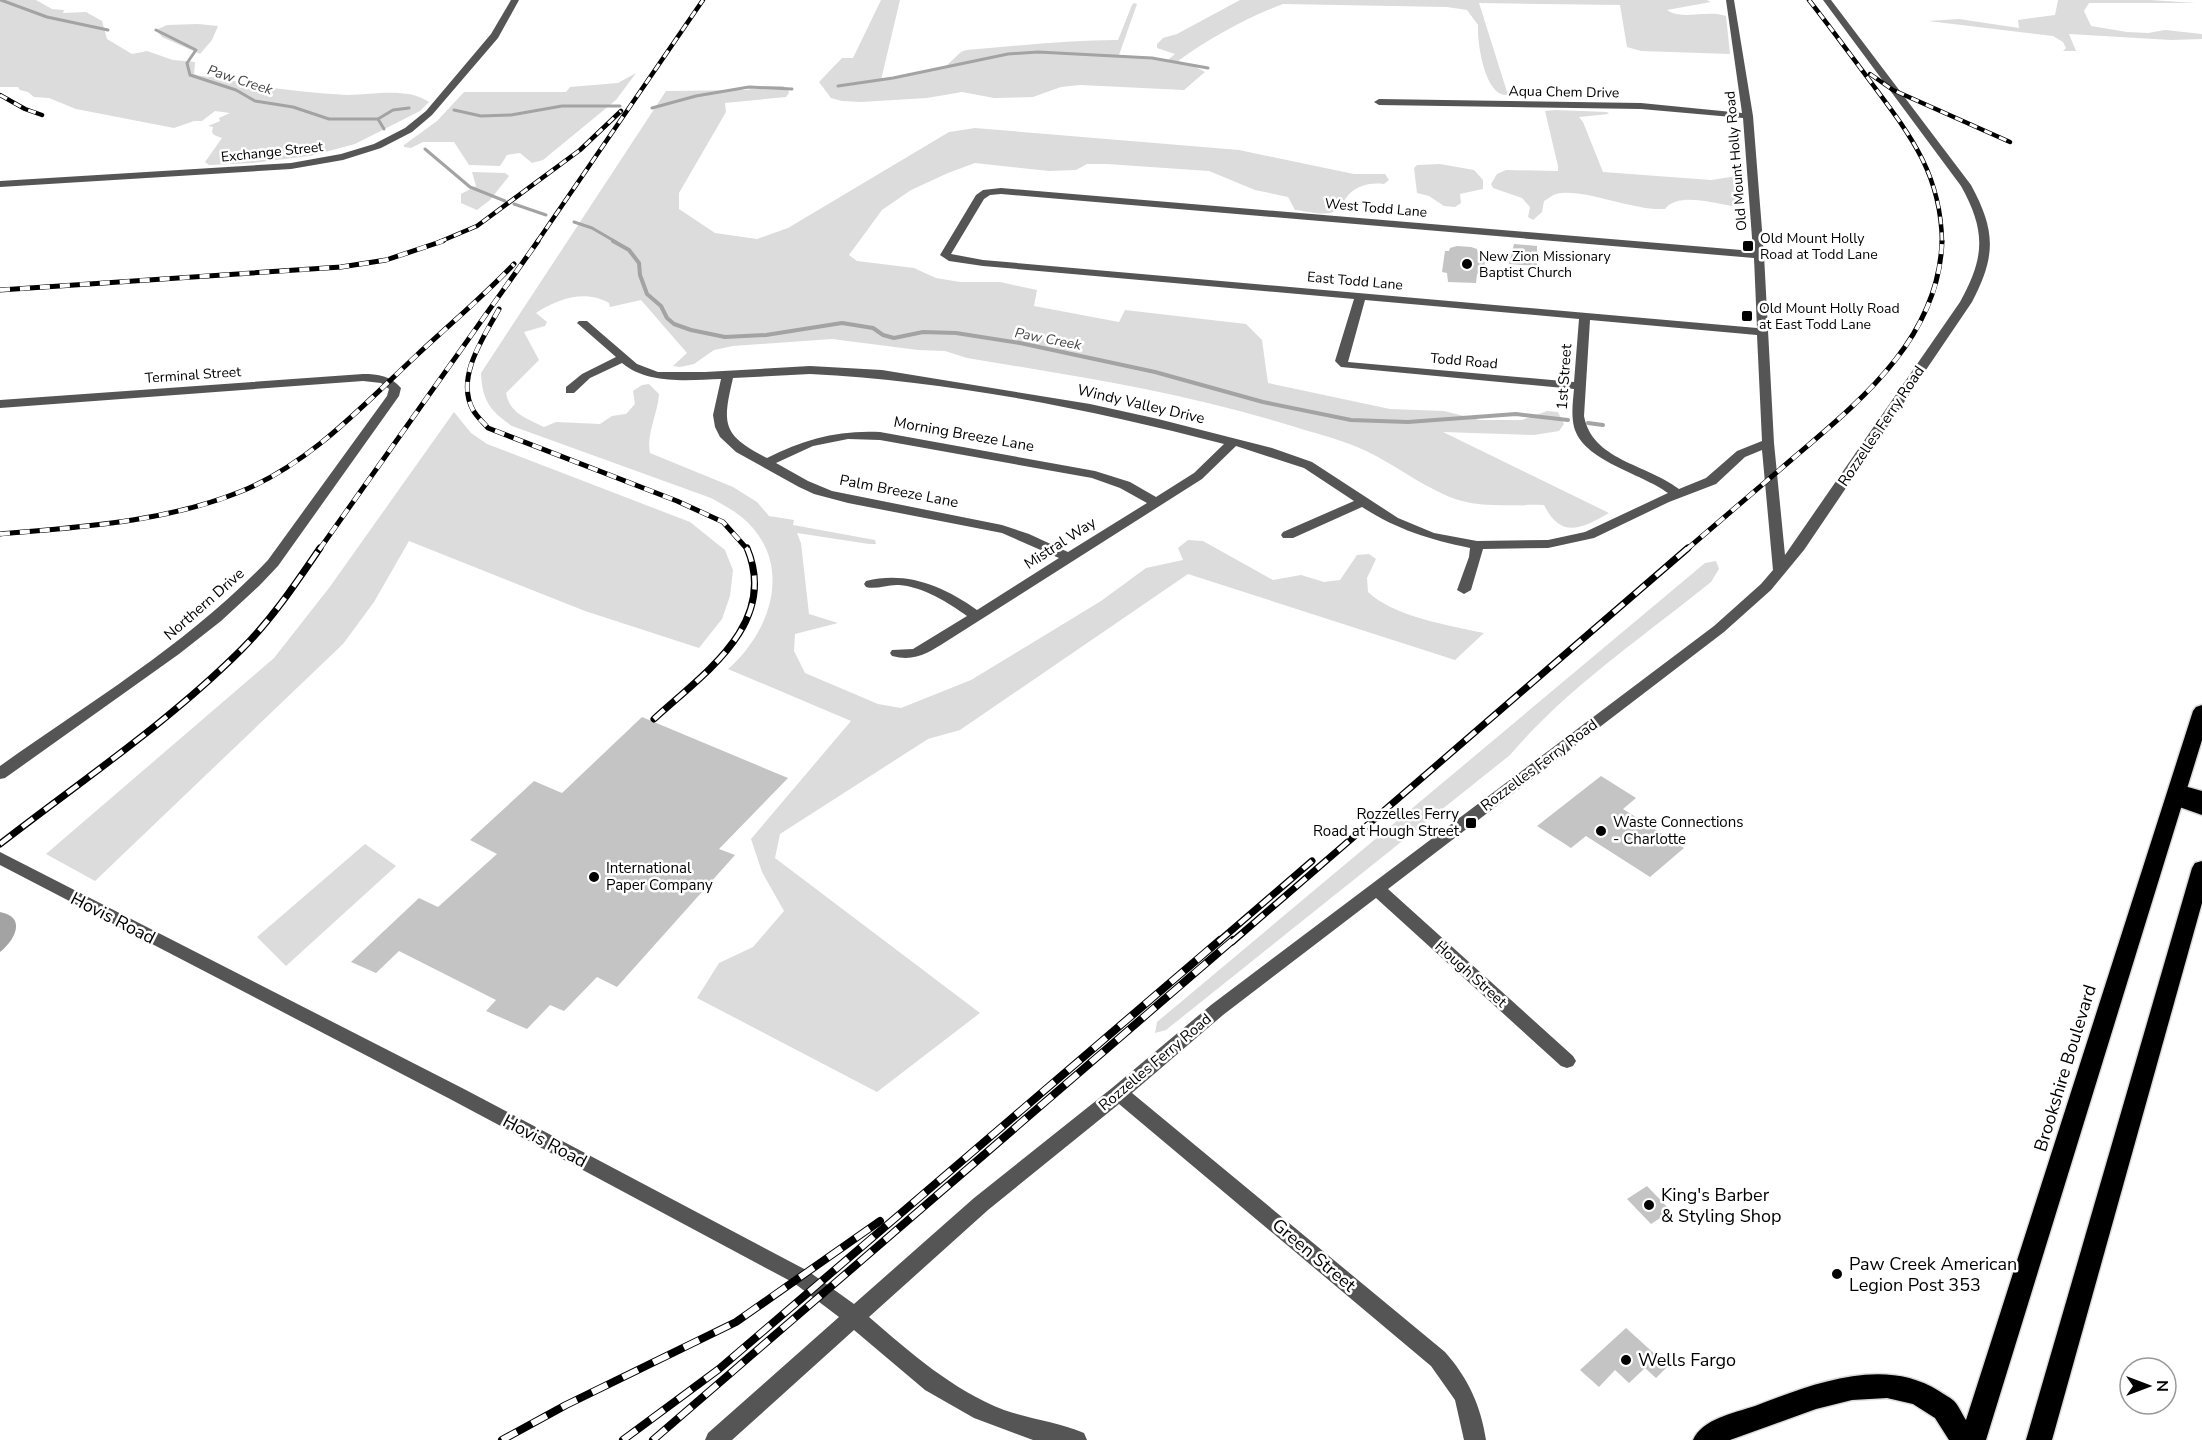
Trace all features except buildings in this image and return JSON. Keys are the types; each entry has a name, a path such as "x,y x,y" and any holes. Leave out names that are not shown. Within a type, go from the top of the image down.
{"highway":[{"name":"Brookshire Boulevard","path":"1973,1440 2202,711"},
{"path":"2039,1440 2201,873"},
{"path":"1706,1440 1718,1432 1816,1398 1866,1385 1879,1384 1907,1388 1929,1397 1951,1416 1964,1440"}],"main road":[{"path":"2176,794 2202,797"},
{"path":"2176,794 2202,809"}],"street":[{"name":"Exchange Street","path":"0,184 291,166 330,159 370,148 402,133 425,117 490,42 505,21 514,0"},
{"name":"Old Mount Holly Road","path":"1730,0 1748,116 1759,255 1768,443 1780,571"},
{"name":"Rozzelles Ferry Road","path":"716,1440 981,1204 1119,1093 1216,1010 1719,629 1745,607 1780,571 1799,547 1966,302 1984,266 1986,241 1980,210 1966,185 1827,0"},
{"name":"Aqua Chem Drive","path":"1379,102 1641,106 1748,116"},
{"name":"West Todd Lane","path":"946,257 945,253 980,197 991,192 1759,255"},
{"name":"East Todd Lane","path":"946,257 1761,332"},
{"name":"Todd Road","path":"1361,296 1341,361 1345,365 1581,386"},
{"name":"1st Street","path":"1585,316 1578,423 1585,440 1610,458 1648,475 1677,494"},
{"name":"Windy Valley Drive","path":"583,323 633,366 657,375 810,370 914,379 1090,408 1268,451 1308,465 1363,502 1413,530 1477,545 1526,546 1589,535 1677,494 1711,481 1741,454 1768,443"},
{"path":"570,390 586,376 623,357"},
{"name":"Palm Breeze Lane","path":"728,374 720,425 726,438 740,450 825,494 999,528 1068,557"},
{"name":"Terminal Street","path":"0,404 343,379 369,378 388,382"},
{"name":"Northern Drive","path":"0,774 180,648 226,611 252,586 273,563 393,396 395,388 388,382"},
{"name":"Morning Breeze Lane","path":"767,463 819,439 858,435 880,436 1095,475 1125,485 1155,502"},
{"name":"Mistral Way","path":"897,653 916,654 1198,476 1232,443"},
{"path":"1288,535 1363,502"},
{"path":"1464,590 1476,557 1477,545"},
{"path":"871,584 887,578 923,587 952,598 976,616"},
{"name":"Hovis Road","path":"0,858 729,1237 809,1281 932,1383 960,1401 1027,1426 1076,1440"},
{"name":"Hough Street","path":"1376,888 1567,1061"},
{"name":"Green Street","path":"1119,1093 1438,1359 1450,1372 1471,1411 1475,1440"}],"shaded area":[{"path":"0,0 36,0 52,9 64,10 63,13 86,12 102,21 107,39 132,54 147,51 173,60 195,62 194,74 198,75 317,93 348,95 400,93 420,97 429,102 420,111 355,144 310,156 252,163 209,165 205,162 222,138 214,135 213,127 208,126 220,121 219,118 230,113 215,111 202,121 194,121 174,128 76,109 49,98 34,97 18,87 0,87"},
{"path":"881,0 900,0 881,80 945,67 966,50 1118,40 1134,3 1137,4 1119,55 1168,60 1175,54 1157,48 1157,44 1163,38 1177,34 1240,0 1707,0 1711,2 1667,10 1680,15 1719,14 1726,16 1730,54 1641,51 1627,47 1620,5 1479,3 1508,95 1500,94 1488,79 1481,56 1478,25 1467,10 1447,7 1283,4 1229,29 1178,61 1205,72 1184,90 1080,85 1061,87 1033,97 994,98 962,92 927,98 861,102 831,98 819,82 842,58 853,58"},
{"path":"2058,0 2150,0 2196,3 2089,3 2084,11 2091,26 2127,32 2148,33 2165,30 2202,34 2202,39 2171,40 2069,34 2076,51 2063,51 2066,48 2063,42 2053,36 1928,21 1959,19 2019,28 2018,20 2055,15"},
{"path":"167,25 218,26 212,40 200,54 162,37 156,30"},
{"path":"636,73 616,100 543,160 532,163 520,153 507,155 500,166 469,165 454,142 423,142 411,148 404,147 437,121 464,92 566,92 570,87 618,83"},
{"path":"783,86 788,89 789,93 786,97 725,103 726,112 679,193 679,209 715,233 757,239 788,228 949,132 975,128 1239,150 1354,174 1385,174 1389,180 1384,184 1368,184 1358,188 1349,194 1335,211 1319,213 1295,210 1288,197 1255,190 1209,171 1087,164 1076,170 1049,171 975,163 911,190 882,210 849,255 857,261 914,268 936,278 960,282 1000,282 1037,290 1034,306 1119,322 1125,310 1246,324 1262,340 1268,383 1390,409 1444,411 1480,420 1522,420 1547,411 1558,412 1564,424 1559,431 1534,435 1443,432 1609,513 1581,526 1565,527 1557,523 1544,505 1493,505 1462,501 1435,490 1357,447 1252,414 1090,379 967,358 945,351 918,350 832,339 733,346 714,350 694,364 680,367 673,366 687,353 641,300 610,307 609,303 600,299 581,296 562,300 536,313 547,322 545,326 524,332 539,360 506,393 515,411 544,427 556,422 600,424 612,416 626,414 635,404 633,391 642,385 649,384 659,394 651,431 650,453 733,487 757,502 769,516 794,520 793,525 875,540 876,544 869,544 797,533 801,543 809,614 838,623 795,634 794,651 805,673 878,704 901,708 971,680 1101,601 1146,568 1183,560 1178,548 1188,540 1203,541 1273,580 1301,575 1324,582 1340,580 1357,555 1369,554 1376,559 1367,578 1368,592 1379,600 1407,614 1484,633 1455,660 1188,574 960,730 928,739 780,834 775,858 980,1013 877,1092 697,998 719,963 753,947 784,911 762,872 751,839 851,721 728,669 754,638 764,621 770,602 773,582 771,563 764,545 743,518 711,498 512,426 493,410 485,398 481,373 666,91 746,90"},
{"path":"1545,111 1607,112 1609,114 1579,117 1603,172 1711,180 1737,176 1740,177 1742,200 1740,204 1732,206 1687,200 1678,201 1665,209 1652,209 1593,196 1567,193 1554,195 1544,201 1542,212 1533,220 1528,217 1530,207 1522,198 1493,188 1491,184 1497,174 1506,170 1558,171"},
{"path":"1440,164 1474,170 1483,180 1483,189 1460,194 1461,203 1455,207 1444,206 1429,196 1417,193 1414,168 1417,165"},
{"path":"472,172 505,173 509,176 490,200 477,210 461,203 461,194 476,186"},
{"path":"454,412 471,433 487,444 690,522 725,550 733,570 730,596 722,619 699,648 585,611 409,541 374,602 343,644 95,881 46,854 274,658 329,588"},
{"path":"1716,561 1719,569 1711,582 1581,685 1510,755 1166,1030 1155,1033 1157,1022 1705,563"},
{"path":"365,844 396,866 286,966 257,937"},
{"path":"0,912 14,919 16,929 10,941 0,952"}],"waterway":[{"name":"Paw Creek","path":"1,0 47,17 108,30"},
{"name":"Paw Creek","path":"156,30 196,50 187,63 190,75 236,90 255,101 293,107 329,119 378,119"},
{"path":"838,86 893,78 1008,54 1038,52 1152,58 1208,68"},
{"path":"652,108 696,96 749,87 792,89"},
{"path":"454,110 481,116 511,115 562,106 620,106"},
{"path":"378,119 393,110 409,108"},
{"name":"Paw Creek","path":"378,119 384,129"},
{"name":"Paw Creek","path":"425,149 470,187 505,201"},
{"name":"Paw Creek","path":"514,204 546,215"},
{"name":"Paw Creek","path":"574,222 592,228 616,242"},
{"name":"Paw Creek","path":"613,241 629,250 639,263 640,275 647,294 661,306 667,318 674,324 691,330 725,337 766,335 842,323 873,328 883,335 894,338 923,332 956,333 1020,343 1155,372 1263,402 1351,420 1408,422 1516,414 1568,420"},
{"name":"Paw Creek","path":"1588,423 1603,425"}],"railway":[{"path":"537,242 703,0"},
{"path":"1809,0 1911,139 1930,176 1936,196 1942,241"},
{"path":"1870,74 1893,90 2010,142"},
{"path":"0,95 25,109 42,115"},
{"path":"439,242 477,226 580,150 621,111"},
{"path":"0,290 341,267 386,260 443,241"},
{"path":"319,550 538,241"},
{"path":"1686,550 1843,415 1891,366 1911,338 1927,308 1937,276 1942,241"},
{"path":"0,534 123,522 184,510 242,491 267,479 291,465 336,431 514,264"},
{"path":"499,309 479,345 469,371 467,384 468,397 473,410 488,428 677,501 723,522 747,549"},
{"path":"0,844 155,726 214,676 263,625 320,548"},
{"path":"1232,942 1688,548"},
{"path":"654,719 713,665 731,645 745,624 753,600 754,575 747,549"},
{"path":"1218,942 1312,861"},
{"path":"623,1440 719,1369 1220,940"},
{"path":"653,1440 1233,940"},
{"path":"502,1440 566,1405 736,1322 880,1221"}],"place":[{"name":"Old Mount Holly Road at Todd Lane","path":"1748,246"},
{"name":"New Zion Missionary Baptist Church","path":"1467,264"},
{"name":"Old Mount Holly Road at East Todd Lane","path":"1747,316"},
{"name":"Rozzelles Ferry Road at Hough Street","path":"1471,823"},
{"name":"Waste Connections - Charlotte","path":"1601,831"},
{"name":"International Paper Company","path":"594,877"},
{"name":"King's Barber & Styling Shop","path":"1649,1205"},
{"name":"Paw Creek American Legion Post 353","path":"1837,1274"},
{"name":"Wells Fargo","path":"1626,1360"}]}
